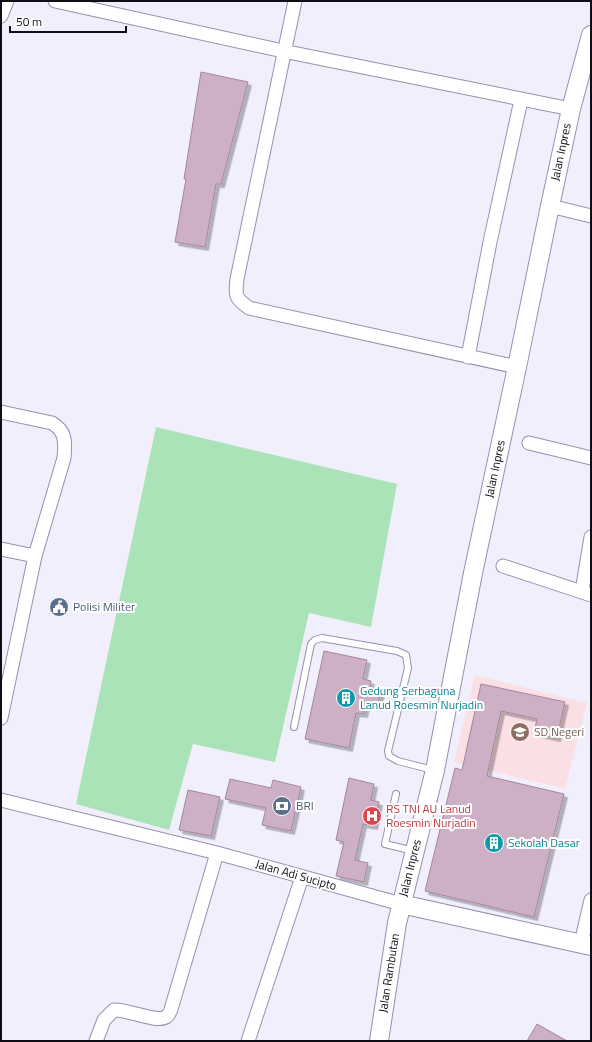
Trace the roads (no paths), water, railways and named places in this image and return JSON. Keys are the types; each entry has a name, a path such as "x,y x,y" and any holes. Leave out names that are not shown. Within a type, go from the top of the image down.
{"main road":[{"name":"Jalan Inpres","path":"401,904 435,770 473,573 550,206 571,109 591,35"},
{"name":"Jalan Adi Sucipto","path":"401,904 586,945"},
{"name":"Jalan Rambutan","path":"378,1041 401,904"}],"street":[{"path":"1,16 7,1"},
{"path":"55,1 283,51 571,109"},
{"path":"294,1 237,279 236,294 239,301 250,308 517,367"},
{"path":"468,357 490,242 521,100"},
{"path":"550,206 591,216"},
{"path":"1,412 52,423 59,427 65,443 64,458 35,556 4,692 1,718"},
{"path":"529,443 591,458"},
{"path":"503,566 586,593 591,537"},
{"path":"1,549 35,556"},
{"name":"Jalan Adi Sucipto","path":"1,800 217,853 401,904"},
{"path":"96,1041 104,1020 114,1010 121,1010 156,1019 167,1016 172,1006 217,853"},
{"path":"248,1041 302,877"},
{"path":"586,945 591,900"}],"lane":[{"path":"294,727 311,644 315,640 322,638 398,651 406,655 408,668 388,751 389,756 398,761 435,770"},
{"path":"396,794 386,844 414,851"}],"place":[{"name":"Polisi Militer","path":"59,607"},
{"name":"Gedung Serbaguna Lanud Roesmin Nurjadin","path":"346,698"},
{"name":"SD Negeri","path":"520,732"},
{"name":"BRI","path":"282,806"},
{"name":"RS TNI AU Lanud Roesmin Nurjadin","path":"372,816"},
{"name":"Sekolah Dasar","path":"494,843"}]}
